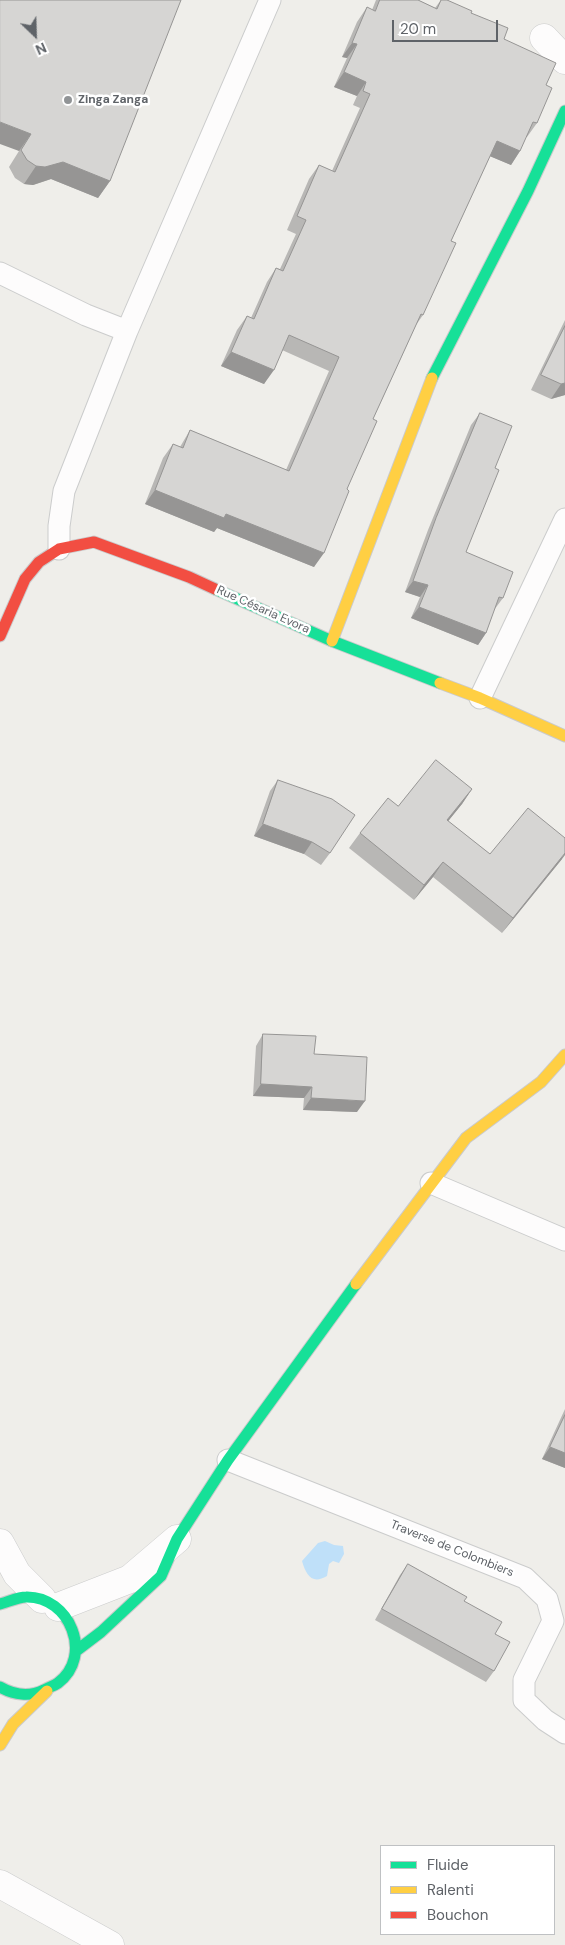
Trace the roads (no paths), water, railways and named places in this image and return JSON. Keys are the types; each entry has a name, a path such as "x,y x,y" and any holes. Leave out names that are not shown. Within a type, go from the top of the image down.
{"street":[{"path":"544,38 565,60"},
{"path":"332,641 429,385 528,191 565,111"},
{"name":"Rue Césaria Evora","path":"0,636 25,579 40,562 59,548 94,542 188,577 332,641 480,698 565,736"},
{"path":"76,1651 101,1632 161,1576 177,1539 228,1460 466,1138 541,1082 565,1055"},
{"path":"0,1604 27,1596 50,1603 130,1579 177,1539"},
{"path":"0,1543 17,1574 69,1620 75,1635 76,1651 71,1668 61,1681 47,1691 13,1724 0,1745"},
{"path":"0,1687 19,1694 47,1691"},
{"path":"0,1884 110,1945"}],"lane":[{"path":"59,548 59,526 64,491 127,331 270,0"},
{"path":"0,273 86,315 127,331"},
{"path":"480,698 565,519"},
{"path":"431,1183 565,1240"},
{"name":"Traverse de Colombiers","path":"228,1460 525,1578 547,1599 553,1621 524,1680 524,1700 545,1720 565,1733"}],"water":[{"path":"325,1541 343,1546 344,1554 339,1563 333,1561 329,1564 327,1576 322,1579 314,1579 305,1571 302,1561 318,1543"}],"place":[{"name":"Zinga Zanga","path":"68,100"}]}
